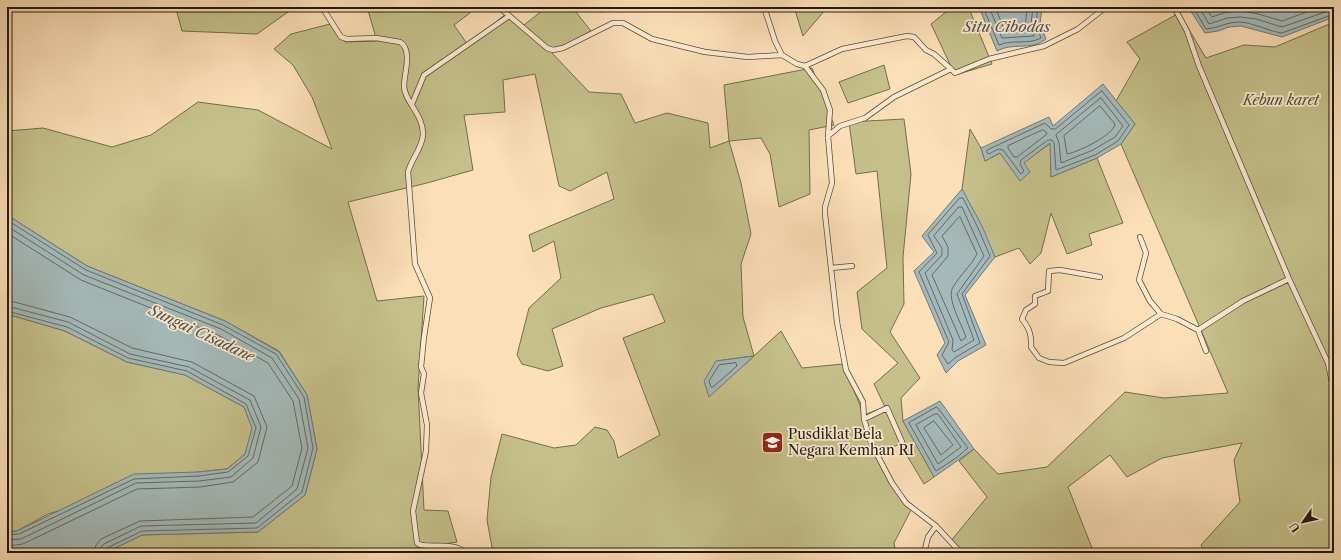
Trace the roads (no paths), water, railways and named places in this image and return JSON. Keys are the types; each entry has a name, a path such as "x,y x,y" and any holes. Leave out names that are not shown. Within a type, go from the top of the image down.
{"street":[{"path":"322,7 341,37 347,39 376,38 403,44 407,51 404,88 417,113 423,131 420,145 410,163 408,172 415,264 427,290 430,303 424,337 421,367 424,374 421,393 427,425 426,450 413,511 416,543 419,545 439,545 462,549 466,553"},
{"path":"499,7 547,48 553,50 563,48 613,23 623,23 652,39 705,52 748,57 782,55"},
{"path":"764,7 775,41 782,55 797,64 805,66 842,49 907,36 914,37 926,50 934,54 955,73 989,59 1044,46 1078,29 1106,7"},
{"path":"1174,7 1187,31 1199,66 1290,279 1328,363 1334,392"},
{"path":"412,104 424,75 509,16"},
{"path":"805,66 822,90 830,110 828,136 832,183 825,206 825,214 837,322 846,370 863,402 864,419 871,443 892,483 910,508 936,526 961,553"},
{"path":"828,136 840,126 865,118 894,97 951,69"},
{"path":"1140,237 1146,252 1139,280 1150,301 1161,314 1177,319 1198,330 1206,351"},
{"path":"831,268 852,266"},
{"path":"1100,277 1060,270 1049,271 1048,291 1035,296 1035,304 1026,310 1022,319 1028,326 1032,337 1031,347 1039,358 1049,362 1064,363 1124,338 1161,314"},
{"path":"1198,330 1243,300 1290,279"},
{"path":"864,419 887,408 902,442"},
{"path":"924,553 928,537 936,526"}],"water":[{"name":"Situ Cibodas","path":"979,7 1042,7 1040,24 1046,39 1034,45 1009,47 997,51"},
{"path":"1188,7 1334,7 1334,17 1282,37 1241,26 1229,27 1218,31 1205,33"},
{"path":"1103,84 1135,124 1121,144 1097,158 1051,177 1050,143 1024,163 1030,172 1020,181 1000,153 985,161 981,148 1049,117 1053,126"},
{"path":"962,189 982,226 995,257 965,295 986,345 958,361 946,373 937,355 945,343 914,271 934,252 922,236"},
{"name":"Sungai Cisadane","path":"7,215 87,266 225,321 279,352 307,395 317,449 305,495 258,532 142,535 105,553 7,553 7,532 17,531 134,474 198,472 227,469 245,454 252,428 244,407 185,375 127,362 65,331 7,314"},
{"path":"754,356 709,397 704,381 716,361"},
{"path":"940,401 974,449 934,477 903,421"}],"place":[{"name":"Pusdiklat Bela Negara Kemhan RI","path":"773,442"}],"park label":[{"name":"Kebun karet","path":"1281,100"}]}
